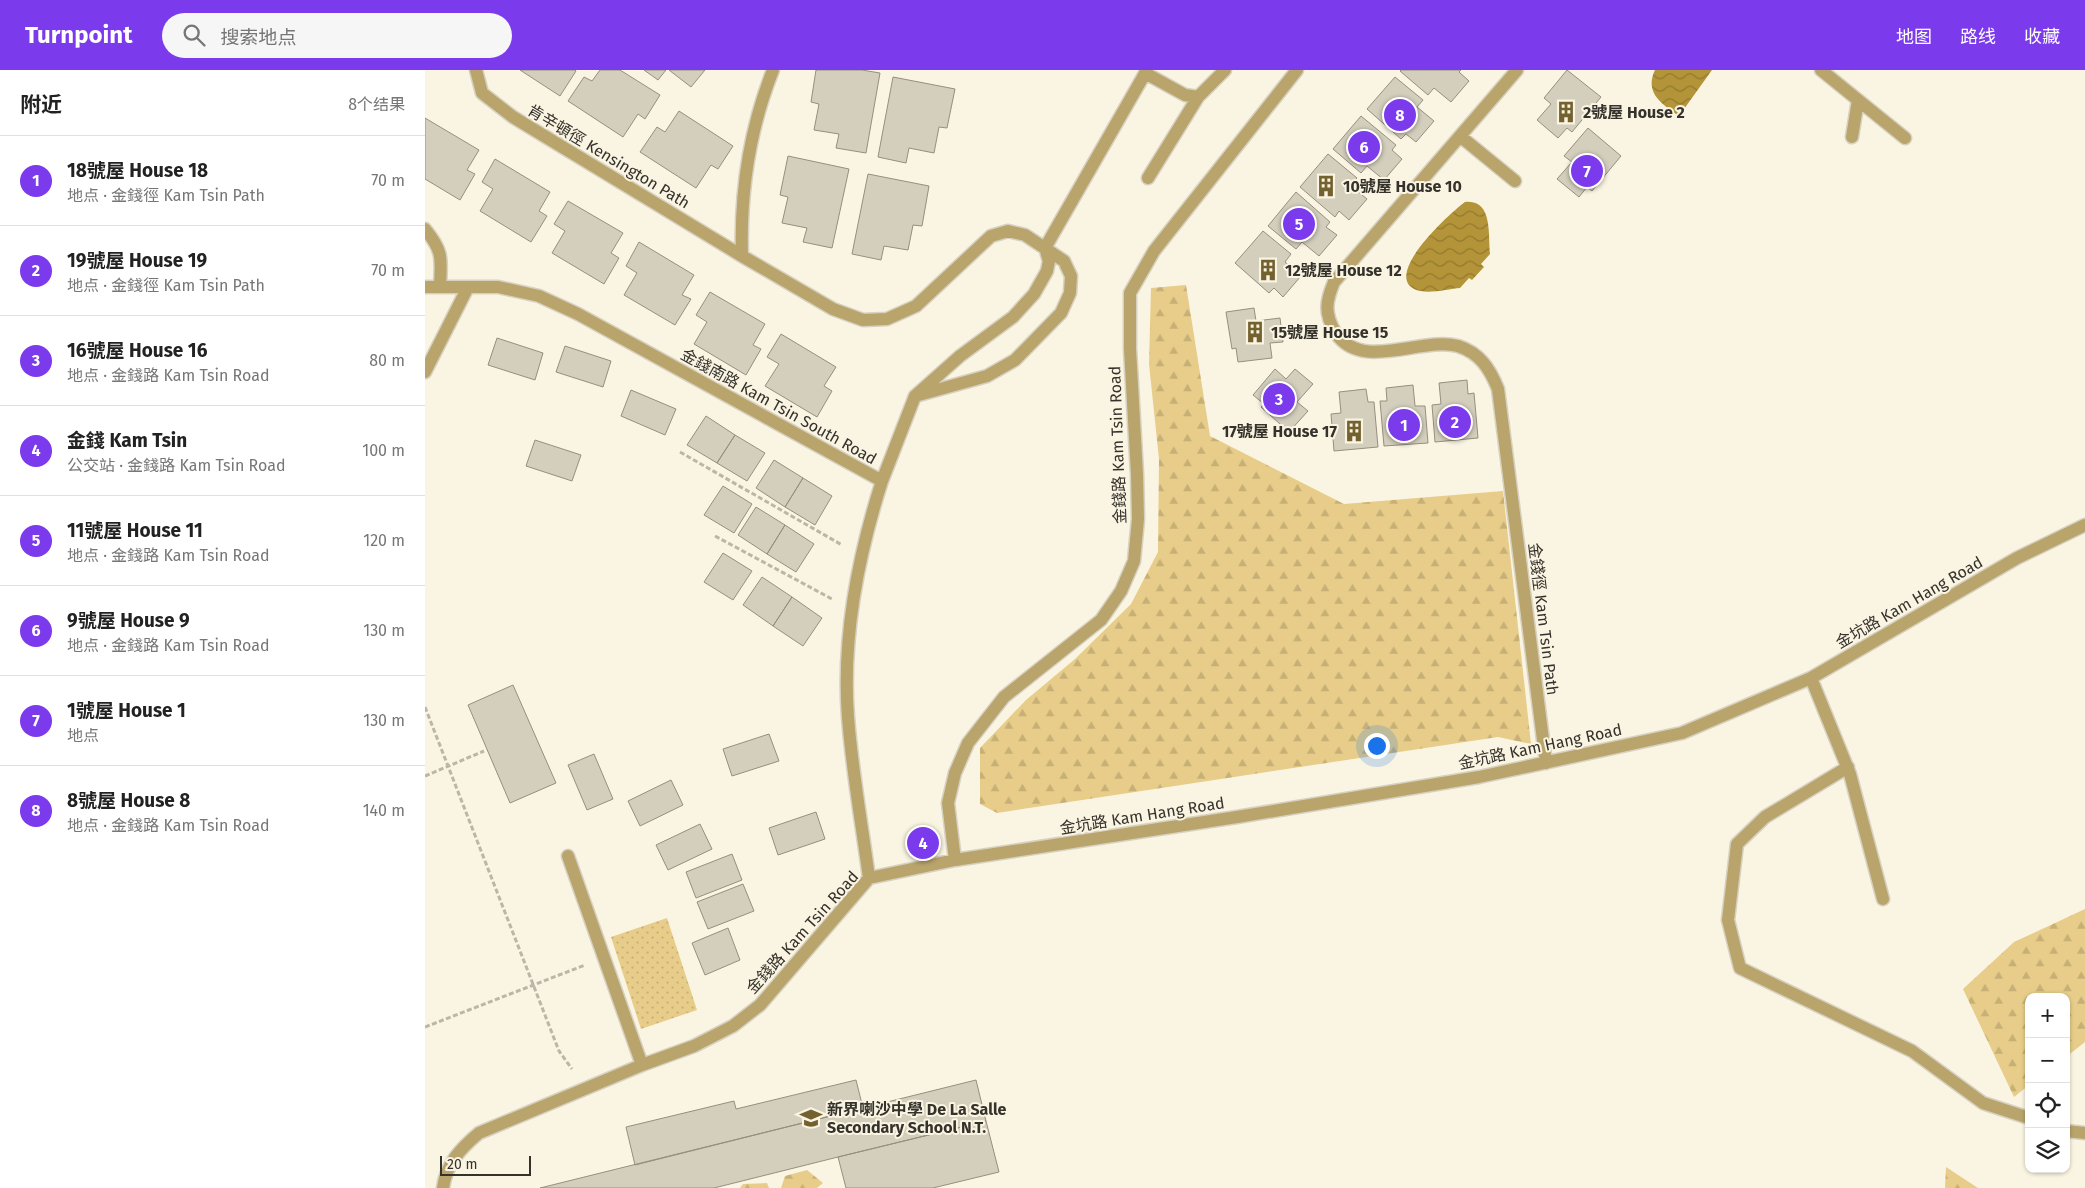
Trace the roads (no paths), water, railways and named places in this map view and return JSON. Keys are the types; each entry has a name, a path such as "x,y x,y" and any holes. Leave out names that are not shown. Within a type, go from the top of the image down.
{"street":[{"name":"肯辛頓徑 Kensington Path","path":"476,70 482,93 513,117 833,309 863,320 887,319 916,306 991,236 1008,231 1025,235 1064,261 1071,276 1070,293 1061,313 1015,360 987,376 915,396"},
{"path":"742,256 741,234 753,135 762,98 773,70"},
{"path":"1148,178 1198,97 1225,70"},
{"name":"金錢路 Kam Tsin Road","path":"443,1188 444,1178 459,1151 479,1133 642,1065 694,1046 733,1026 760,1005 869,878 955,860 948,803 955,773 968,743 1004,697 1101,620 1121,591 1133,561 1138,510 1129,349 1130,292 1154,251 1297,70"},
{"name":"金錢徑 Kam Tsin Path","path":"1517,70 1334,282 1327,301 1329,321 1340,339 1357,350 1378,352 1437,345 1458,346 1477,355 1491,370 1497,389 1546,763"},
{"path":"1821,70 1905,138"},
{"path":"882,481 915,396 960,356 1013,317 1034,294 1047,271 1049,261 1045,248 1146,72 1185,96 1198,97"},
{"path":"1852,137 1858,100"},
{"path":"1460,136 1515,181"},
{"path":"425,229 436,242 441,255 440,287"},
{"name":"金錢南路 Kam Tsin South Road","path":"425,287 498,287 531,294 578,314 882,481 851,611 848,666 847,715 869,878"},
{"path":"425,372 468,287"},
{"name":"金坑路 Kam Hang Road","path":"955,860 1237,818 1479,777 1682,733 1811,678 2017,558 2085,524"},
{"path":"1811,678 1848,767 1883,898"},
{"path":"1848,767 1765,817 1737,844 1728,920 1740,968 1912,1051 1983,1103 2025,1117"},
{"path":"568,856 642,1065"},
{"path":"2070,1131 2085,1133"}],"water":[{"path":"1655,70 1712,70 1679,116 1661,102 1653,91 1652,78"},
{"path":"1465,202 1480,206 1485,212 1489,228 1490,254 1481,264 1484,267 1472,280 1469,278 1460,288 1431,292 1414,289 1407,281 1407,270 1413,257 1434,230"}],"place":[{"name":"2號屋 House 2","path":"1566,112"},
{"name":"8號屋 House 8","path":"1400,115"},
{"name":"9號屋 House 9","path":"1364,147"},
{"name":"1號屋 House 1","path":"1587,171"},
{"name":"10號屋 House 10","path":"1326,186"},
{"name":"11號屋 House 11","path":"1299,224"},
{"name":"12號屋 House 12","path":"1268,270"},
{"name":"15號屋 House 15","path":"1255,332"},
{"name":"16號屋 House 16","path":"1279,399"},
{"name":"19號屋 House 19","path":"1455,422"},
{"name":"18號屋 House 18","path":"1404,425"},
{"name":"17號屋 House 17","path":"1354,431"},
{"name":"金錢 Kam Tsin","path":"923,843"},
{"name":"新界喇沙中學 De La Salle Secondary School N.T.","path":"811,1118"}]}
